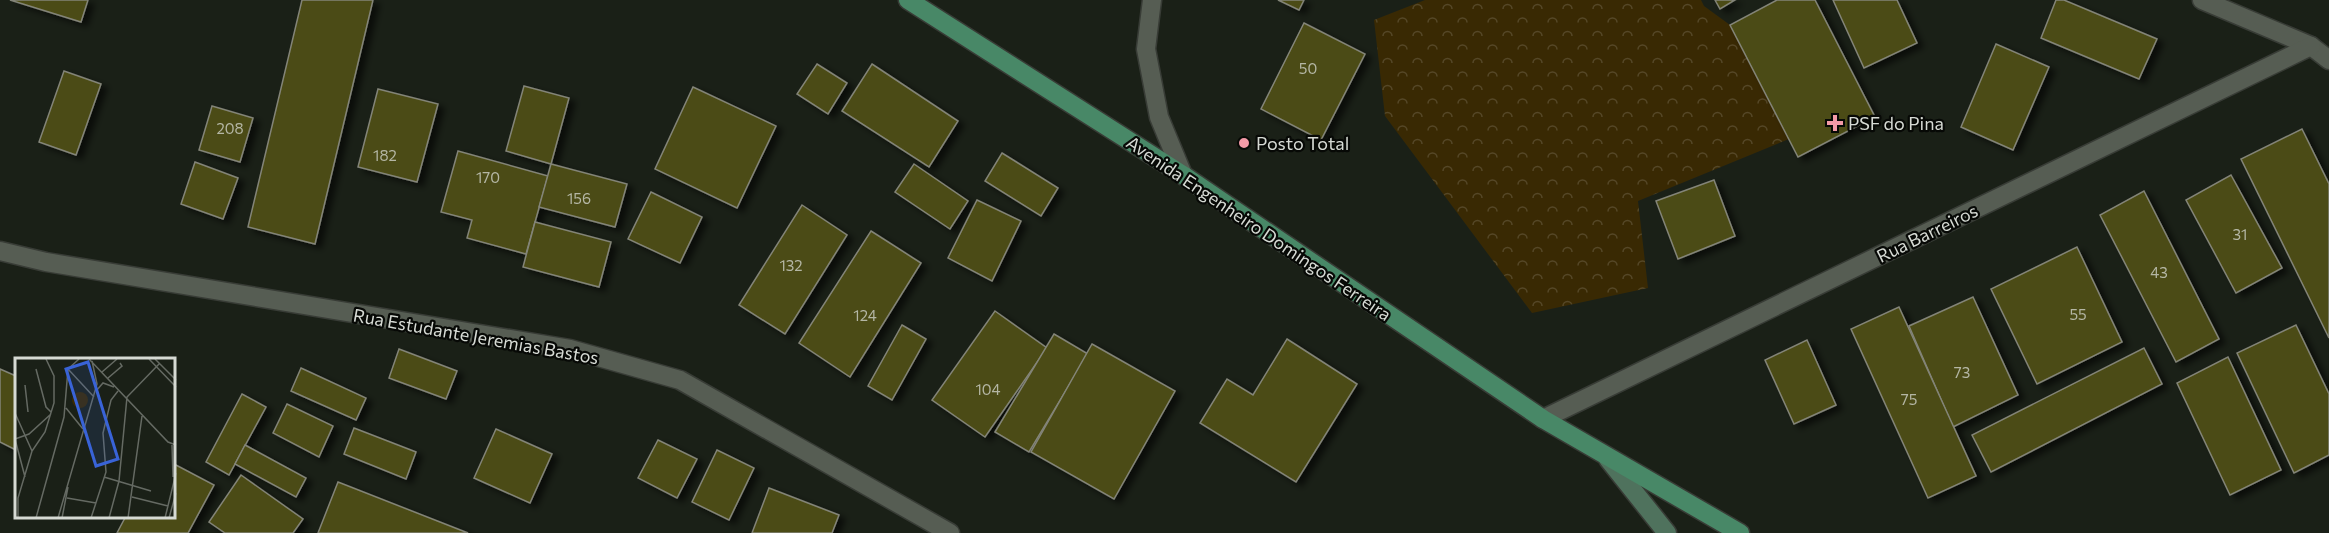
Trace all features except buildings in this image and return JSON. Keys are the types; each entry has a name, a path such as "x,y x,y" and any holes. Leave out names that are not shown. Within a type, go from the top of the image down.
{"main road":[{"name":"Avenida Engenheiro Domingos Ferreira","path":"908,0 1183,175 1543,419 1608,459 1740,533"},
{"name":"Avenida Engenheiro Domingos Ferreira","path":"1608,459 1667,533"}],"street":[{"path":"1152,0 1146,49 1159,117 1183,175"},
{"path":"2202,0 2311,46 2329,60"},
{"name":"Rua Barreiros","path":"1543,419 2311,46"},
{"name":"Rua Estudante Jeremias Bastos","path":"0,251 46,262 570,349 680,380 950,533"}],"green space":[{"path":"1425,0 1701,0 1704,6 1730,25 1789,139 1638,201 1648,288 1532,313 1385,116 1374,20"}],"place":[{"name":"PSF do Pina","path":"1835,123"},
{"name":"Posto Total","path":"1244,143"}]}
